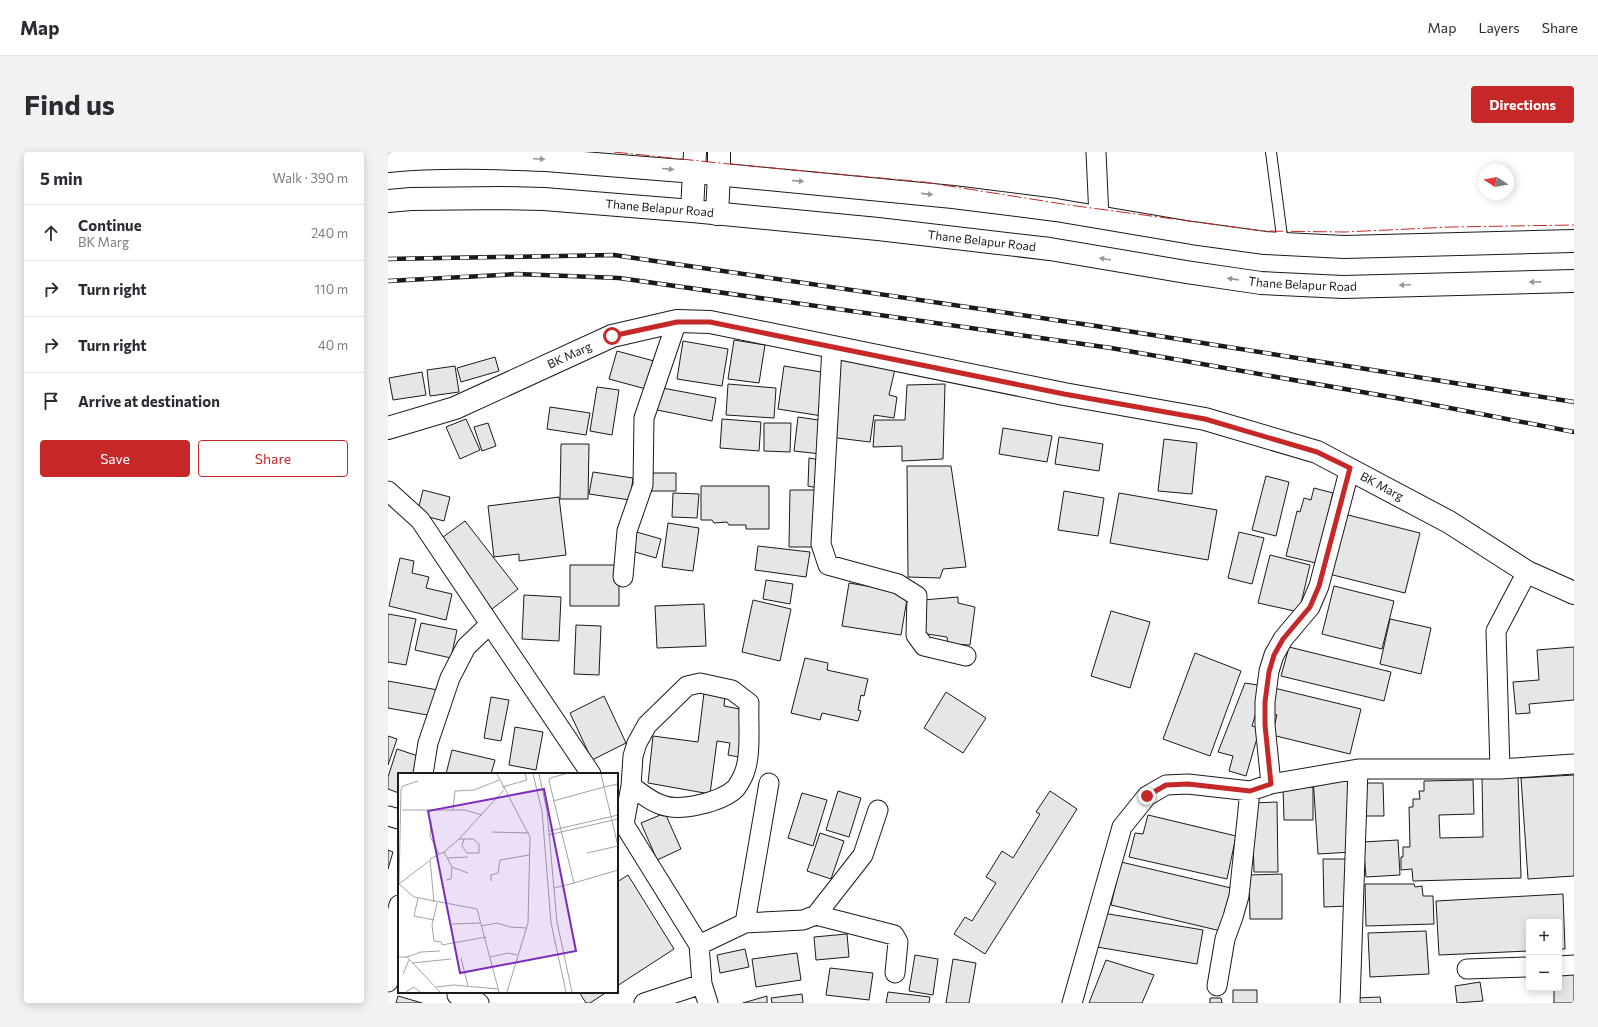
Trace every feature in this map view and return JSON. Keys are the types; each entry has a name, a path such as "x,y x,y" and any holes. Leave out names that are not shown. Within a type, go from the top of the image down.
{"main road":[{"path":"717,214 719,174 718,152"},
{"path":"388,161 409,159 510,158 546,160 695,162 719,174 953,197 1056,210 1192,233 1265,243 1344,247 1574,241"},
{"path":"692,211 695,162"},
{"name":"Thane Belapur Road","path":"388,201 411,199 544,199 692,211 956,237 1050,249 1261,283 1343,287 1574,281"},
{"name":"BK Marg","path":"388,428 455,408 612,336 677,322 710,322 1064,394 1205,419 1317,452 1350,468 1449,522 1527,572 1574,592"}],"street":[{"path":"1096,152 1099,218"},
{"path":"623,577 627,531 643,485 644,418 677,322"},
{"path":"832,347 821,544 828,565 898,584 917,596 916,635 924,646 966,656"},
{"path":"1271,784 1265,725 1265,702 1269,672 1274,655 1283,639 1310,607 1319,586 1350,468"},
{"path":"388,491 420,520 589,773"},
{"path":"1500,769 1496,631 1527,572"},
{"path":"423,773 428,743 450,678 466,647 489,625"},
{"path":"631,786 644,796 662,806 677,808 719,799 735,789 743,776 748,761 748,703 732,690 700,683 687,686 657,714 637,743 633,756 631,786 621,818 699,945 702,984 708,1003"},
{"path":"1072,1003 1122,827 1147,796 1166,785 1188,784 1250,791 1271,784 1358,769 1500,769 1574,764"},
{"path":"1350,1003 1358,769"},
{"path":"745,924 769,783"},
{"path":"1217,986 1225,939 1234,917 1239,896 1250,791"},
{"path":"699,945 745,924 803,920 816,915 863,855 878,810"},
{"path":"388,816 398,819"},
{"path":"388,982 394,953 391,938 398,909"},
{"path":"816,915 894,935 898,942 895,973"},
{"path":"1562,966 1574,965"},
{"path":"1467,969 1526,967"},
{"path":"644,1003 702,984"},
{"path":"458,995 479,1003"}],"lane":[{"path":"1271,152 1283,244"}],"building":[{"path":"734,340 765,345 759,383 728,379"},
{"path":"683,341 728,349 722,386 677,379"},
{"path":"617,351 654,361 646,389 609,379"},
{"path":"495,357 499,371 461,382 457,368"},
{"path":"834,359 895,369 889,395 897,397 894,418 874,415 870,442 829,437"},
{"path":"455,366 459,392 430,396 427,370"},
{"path":"784,366 828,373 822,416 778,409"},
{"path":"422,372 426,395 393,400 389,378"},
{"path":"728,384 776,388 774,418 726,415"},
{"path":"945,384 943,459 902,461 902,446 873,447 875,420 905,420 907,385"},
{"path":"597,387 619,390 612,435 590,431"},
{"path":"657,387 716,398 712,421 652,409"},
{"path":"550,407 590,413 586,435 547,429"},
{"path":"798,417 825,421 821,454 794,451"},
{"path":"466,419 480,450 460,459 446,427"},
{"path":"722,419 761,422 759,451 720,448"},
{"path":"488,423 496,446 482,451 474,427"},
{"path":"764,423 791,423 790,452 764,451"},
{"path":"1003,428 1052,436 1047,462 999,454"},
{"path":"1059,437 1103,444 1099,471 1055,464"},
{"path":"1164,439 1197,443 1192,494 1158,491"},
{"path":"561,444 589,444 588,499 560,499"},
{"path":"809,458 820,460 818,488 808,486"},
{"path":"907,466 951,466 966,567 943,569 940,578 908,577"},
{"path":"593,472 633,478 630,500 589,494"},
{"path":"646,473 676,473 676,491 646,491"},
{"path":"1266,476 1289,482 1276,536 1252,530"},
{"path":"701,486 769,486 769,529 746,529 746,525 729,525 727,522 714,523 712,520 701,520"},
{"path":"1314,488 1333,493 1316,563 1286,556 1297,511 1300,512 1304,498 1311,500"},
{"path":"423,490 450,497 444,521 417,514"},
{"path":"790,490 817,490 816,547 789,547"},
{"path":"1064,491 1104,498 1098,536 1058,530"},
{"path":"673,493 699,494 697,518 672,517"},
{"path":"1119,493 1217,510 1208,560 1110,543"},
{"path":"559,497 566,555 519,561 519,554 494,557 488,506"},
{"path":"1344,514 1420,533 1405,593 1329,574"},
{"path":"465,521 518,589 492,609 439,540"},
{"path":"668,523 699,528 693,571 662,567"},
{"path":"633,531 661,539 656,558 628,550"},
{"path":"1239,532 1264,538 1252,584 1228,578"},
{"path":"758,546 810,552 806,577 755,570"},
{"path":"1270,555 1310,565 1299,612 1258,603"},
{"path":"400,558 414,561 412,573 429,577 426,588 452,594 446,620 389,606"},
{"path":"570,565 619,565 619,606 570,606"},
{"path":"766,580 793,584 790,604 763,599"},
{"path":"849,583 908,593 901,635 842,626"},
{"path":"1334,586 1394,601 1382,649 1322,634"},
{"path":"524,595 561,597 559,641 522,639"},
{"path":"958,597 958,603 975,607 970,645 948,644 947,637 927,634 920,625 923,600"},
{"path":"753,600 791,609 780,661 742,652"},
{"path":"704,604 706,646 657,648 655,606"},
{"path":"1111,611 1150,622 1130,688 1091,676"},
{"path":"388,614 416,619 406,665 388,662"},
{"path":"1390,619 1431,628 1421,674 1380,664"},
{"path":"421,623 457,630 451,658 415,650"},
{"path":"576,625 601,626 599,675 574,674"},
{"path":"1289,647 1391,672 1384,701 1281,676"},
{"path":"1574,647 1574,700 1529,704 1530,713 1516,714 1513,682 1539,680 1537,650"},
{"path":"1195,653 1241,671 1210,756 1163,739"},
{"path":"805,658 828,663 827,670 868,679 864,696 861,695 858,710 861,711 858,721 822,713 820,720 791,713"},
{"path":"388,681 438,690 433,716 388,708"},
{"path":"1245,683 1264,686 1252,726 1260,728 1246,776 1229,771 1233,756 1218,752"},
{"path":"1274,688 1361,709 1350,754 1272,735 1277,715 1268,713"},
{"path":"946,692 986,718 963,753 924,728"},
{"path":"704,693 725,696 724,706 745,710 744,758 728,755 730,743 717,741 710,794 648,783 653,736 698,742"},
{"path":"604,696 626,743 592,760 570,713"},
{"path":"491,697 509,700 501,741 484,738"},
{"path":"515,727 543,732 536,770 509,765"},
{"path":"388,736 397,739 388,765"},
{"path":"397,749 421,757 416,773 398,773 398,793 388,789 388,777"},
{"path":"452,750 495,760 491,773 446,773"},
{"path":"1347,775 1352,852 1318,854 1313,777"},
{"path":"1574,775 1574,876 1528,879 1521,778"},
{"path":"1518,776 1521,878 1413,881 1412,869 1401,870 1403,847 1410,847 1409,807 1413,807 1413,799 1420,799 1419,791 1424,791 1424,781 1473,780 1474,814 1439,815 1440,838 1483,837 1482,777"},
{"path":"1362,783 1383,783 1384,816 1363,816"},
{"path":"1283,787 1313,787 1313,820 1284,820"},
{"path":"838,791 861,798 849,837 826,830"},
{"path":"1050,791 1077,809 985,954 954,934 965,917 972,921 996,883 986,877 1002,851 1013,858 1040,814 1036,812"},
{"path":"802,793 827,800 813,846 788,838"},
{"path":"1277,802 1278,872 1254,872 1252,803"},
{"path":"665,813 681,849 657,860 641,823"},
{"path":"1148,815 1236,836 1227,879 1129,857 1135,833 1143,834"},
{"path":"820,833 844,841 831,879 807,871"},
{"path":"1398,840 1400,875 1366,877 1363,842"},
{"path":"388,850 393,852 388,869"},
{"path":"1323,859 1348,859 1348,906 1324,907"},
{"path":"1121,862 1231,888 1221,931 1111,905"},
{"path":"1282,874 1282,919 1250,919 1249,875"},
{"path":"628,875 674,949 618,985 618,881"},
{"path":"1365,884 1414,884 1415,887 1422,886 1423,896 1433,896 1434,924 1366,926"},
{"path":"1563,894 1565,949 1562,949 1562,919 1526,919 1526,951 1439,955 1436,901"},
{"path":"1103,913 1203,930 1197,964 1097,947"},
{"path":"1426,931 1429,974 1370,977 1368,933"},
{"path":"847,934 849,957 816,960 814,937"},
{"path":"745,949 749,967 720,973 717,955"},
{"path":"797,953 801,980 756,987 752,959"},
{"path":"915,955 938,959 933,995 909,991"},
{"path":"953,959 976,963 969,1003 946,1003"},
{"path":"1106,960 1154,975 1142,1003 1089,1003"},
{"path":"830,968 873,973 869,1000 826,995"},
{"path":"1562,974 1574,974 1574,1003 1554,1003 1554,991 1562,991"},
{"path":"1480,982 1483,1001 1457,1003 1455,986"},
{"path":"1233,990 1257,990 1257,1003 1233,1003"},
{"path":"888,992 930,997 929,1003 886,1003"},
{"path":"580,993 605,993 590,1003 586,1003"},
{"path":"802,994 803,1003 772,1003 771,998"},
{"path":"398,996 422,1003 396,1003"},
{"path":"767,996 767,1003 743,1003"},
{"path":"1380,997 1381,1003 1356,1003 1356,998"},
{"path":"1210,998 1221,998 1222,1003 1210,1003"}],"railway":[{"path":"388,259 614,255 1096,326 1574,402"},
{"path":"388,281 517,274 619,278 1111,348 1419,402 1574,432"}],"power":[{"path":"614,152 924,182 1069,205 1263,231 1345,232 1451,227 1574,225"}],"route":[{"path":"612,336 677,322 710,322 1064,394 1205,419 1317,452 1350,468 1319,586 1310,607 1283,639 1274,655 1269,672 1265,702 1265,725 1271,784 1250,791 1188,784 1166,785 1147,796"}]}
